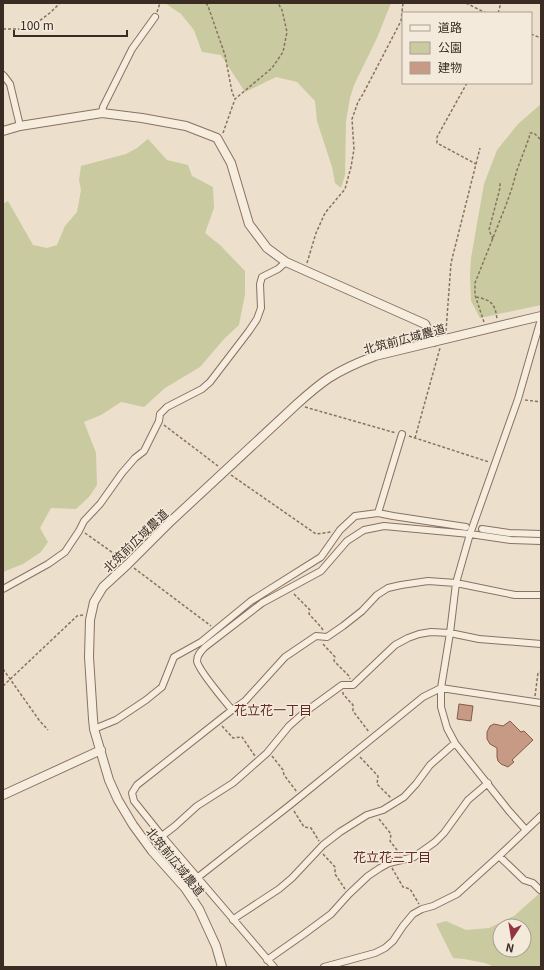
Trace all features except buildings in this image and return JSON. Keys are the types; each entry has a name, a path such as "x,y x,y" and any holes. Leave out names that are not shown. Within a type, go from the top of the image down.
{"street":[{"path":"102,113 102,107 132,49 155,17"},
{"path":"3,75 10,84 20,126"},
{"path":"3,131 20,126 102,113 186,126 217,138 231,163 249,224 267,248 286,262 425,324 440,341"},
{"path":"3,589 48,564 65,552 84,521 100,504 122,473 135,458 144,451 159,421 160,414 167,407 202,389 210,382 249,331 257,319 261,308 260,284 262,277 286,262"},
{"path":"526,830 455,743 445,721 441,688 456,583 470,534 518,399 541,318"},
{"name":"北筑前広域農道","path":"222,967 216,946 199,909 185,888 152,851 133,825 118,800 109,780 94,729 89,657 90,620 94,602 104,587 171,521 297,404 329,378 348,367 375,356 541,318"},
{"path":"378,513 402,434"},
{"path":"94,729 116,720 146,700 162,687 174,657 201,642 251,600 321,557 340,530 355,516 378,513 466,527"},
{"path":"232,710 200,669 197,660 200,652 262,603 321,571 342,546 364,530 384,526 470,534 511,540 541,541"},
{"path":"482,528 509,533 541,534"},
{"path":"333,541 342,546"},
{"path":"274,967 197,878 134,801 132,793 137,785 244,701 285,657 316,636 327,637 362,611 377,595 388,588 428,581 456,583 515,595 541,595"},
{"path":"162,836 197,806 233,783 268,751 289,726 305,712 342,685 353,685 395,645 408,638 430,632 450,633 479,639 541,644"},
{"path":"197,878 423,697 441,688 541,703"},
{"path":"233,920 279,889 292,878 321,847 340,832 367,815 384,810 404,796 416,784 430,765 455,743"},
{"path":"3,795 101,750"},
{"path":"267,960 330,914 368,876 389,863 414,857 435,842 444,833 468,800 488,783"},
{"path":"324,967 385,948 393,941 413,914 457,894 541,816"},
{"path":"499,856 524,880 533,883 540,890 541,889"}],"path":[{"path":"3,29 29,29 60,3"},
{"path":"206,3 225,55 232,92 236,99"},
{"path":"217,138 222,134 236,99 272,68 283,52 287,32 282,10 278,3"},
{"path":"306,271 316,233 325,213 345,189 354,150 352,118 358,102 401,21 403,3"},
{"path":"466,3 484,12"},
{"path":"466,84 437,137 437,143 476,164"},
{"path":"486,330 476,297 475,284 506,205 530,133 534,134 541,140"},
{"path":"415,438 441,346 440,341 451,263 480,148"},
{"path":"493,239 489,230 500,188 500,182"},
{"path":"476,297 486,299 493,304 499,327"},
{"path":"518,399 541,402"},
{"path":"159,421 226,471 316,534 340,530"},
{"path":"80,529 216,630"},
{"path":"288,588 310,610 309,614 321,627 327,637"},
{"path":"3,686 77,616 91,614"},
{"path":"316,636 335,657 334,661 349,676 353,685"},
{"path":"3,669 39,720 48,730"},
{"path":"534,702 538,673 541,672"},
{"path":"342,685 343,694 353,705 353,711 373,737"},
{"path":"217,721 233,738 242,737 258,760"},
{"path":"268,751 283,770 284,775 300,796"},
{"path":"355,752 378,776 377,784 395,803"},
{"path":"290,805 304,826 311,828 321,847 336,867 335,874 349,894"},
{"path":"375,813 391,834 390,841 404,860"},
{"path":"389,863 403,887 410,889 422,909"}],"green space":[{"path":"165,3 391,3 377,38 354,85 350,98 346,121 345,175 341,188 335,183 332,167 317,121 315,101 297,82 276,77 245,92 221,55 202,52 194,30 181,14"},
{"path":"541,104 541,305 480,318 471,301 470,275 471,258 484,184 497,150 518,124"},
{"path":"148,139 167,160 188,165 192,176 213,187 214,208 205,233 220,245 245,271 245,294 239,325 224,339 200,367 165,388 144,407 121,402 101,415 84,422 96,453 97,485 89,497 76,509 51,508 40,528 48,542 41,552 23,564 3,572 3,204 8,201 33,245 47,248 57,245 65,226 77,212 81,190 79,180 81,166 126,154 137,148"},
{"path":"541,892 541,967 495,967 485,963 453,958 436,924 446,921 466,930 492,927 492,958 532,958 532,918 510,918"}],"district":[{"name":"花立花一丁目","path":"273,709"},
{"name":"花立花三丁目","path":"392,856"}]}
